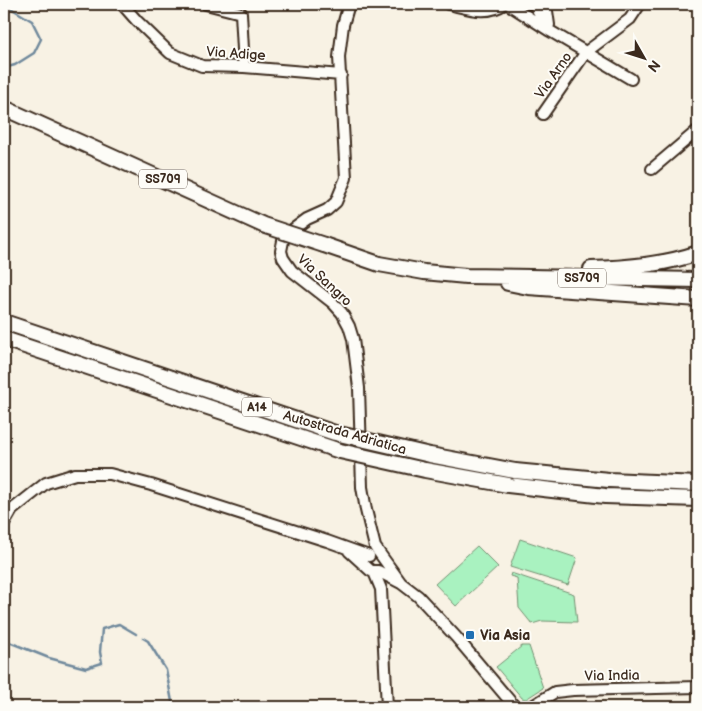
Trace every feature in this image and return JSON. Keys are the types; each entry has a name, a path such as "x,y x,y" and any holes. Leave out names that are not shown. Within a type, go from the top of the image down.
{"highway":[{"name":"SS709","path":"4,108 263,225 378,264 424,272 466,276 698,280"},
{"path":"466,276 480,271 612,269 677,260 698,253"},
{"path":"466,276 528,287 698,299"},
{"name":"Autostrada Adriatica","path":"4,322 335,433 430,455 515,471 609,480 698,484"},
{"name":"Autostrada Adriatica","path":"4,340 340,451 425,470 508,485 605,496 698,499"}],"street":[{"name":"Via Adige","path":"122,4 170,53 202,66 244,67 340,75"},
{"path":"206,4 241,12 244,67"},
{"name":"Via Sangro","path":"348,4 339,56 346,178 336,202 327,210 307,219 284,236 281,250 283,258 292,271 333,303 342,313 353,339 359,388 362,487 376,555"},
{"name":"Via Arno","path":"448,4 479,10 496,10 506,4 631,79"},
{"name":"Via Arno","path":"534,4 550,31"},
{"path":"546,4 550,31"},
{"name":"Via Arno","path":"544,114 586,52 630,19 640,4"},
{"path":"652,169 698,130"},
{"path":"4,524 12,510 46,483 75,474 110,474 152,485 327,541 346,549 376,555 401,583 418,596 456,637 515,707"},
{"path":"346,549 373,571 401,583"},
{"path":"376,555 366,562 373,571 381,589"},
{"path":"373,571 383,567 376,555"},
{"path":"387,707 381,589 382,584 389,577"},
{"name":"Via India","path":"532,707 555,692 698,687"}],"green space":[{"path":"520,539 577,558 568,585 510,567"},
{"path":"477,546 498,567 456,606 435,584"},
{"path":"511,573 574,594 577,622 542,621 532,624 519,608 517,578 510,576"},
{"path":"522,646 529,646 543,688 526,699 522,698 496,667"}],"waterway":[{"path":"4,4 32,21 41,39 34,53 15,65 4,68"},
{"path":"4,640 49,658 86,668 102,663 100,652 102,629 119,624 136,634"},
{"path":"143,638 148,641 166,670 173,707"}],"place":[{"name":"Via Asia","path":"470,635"}]}
